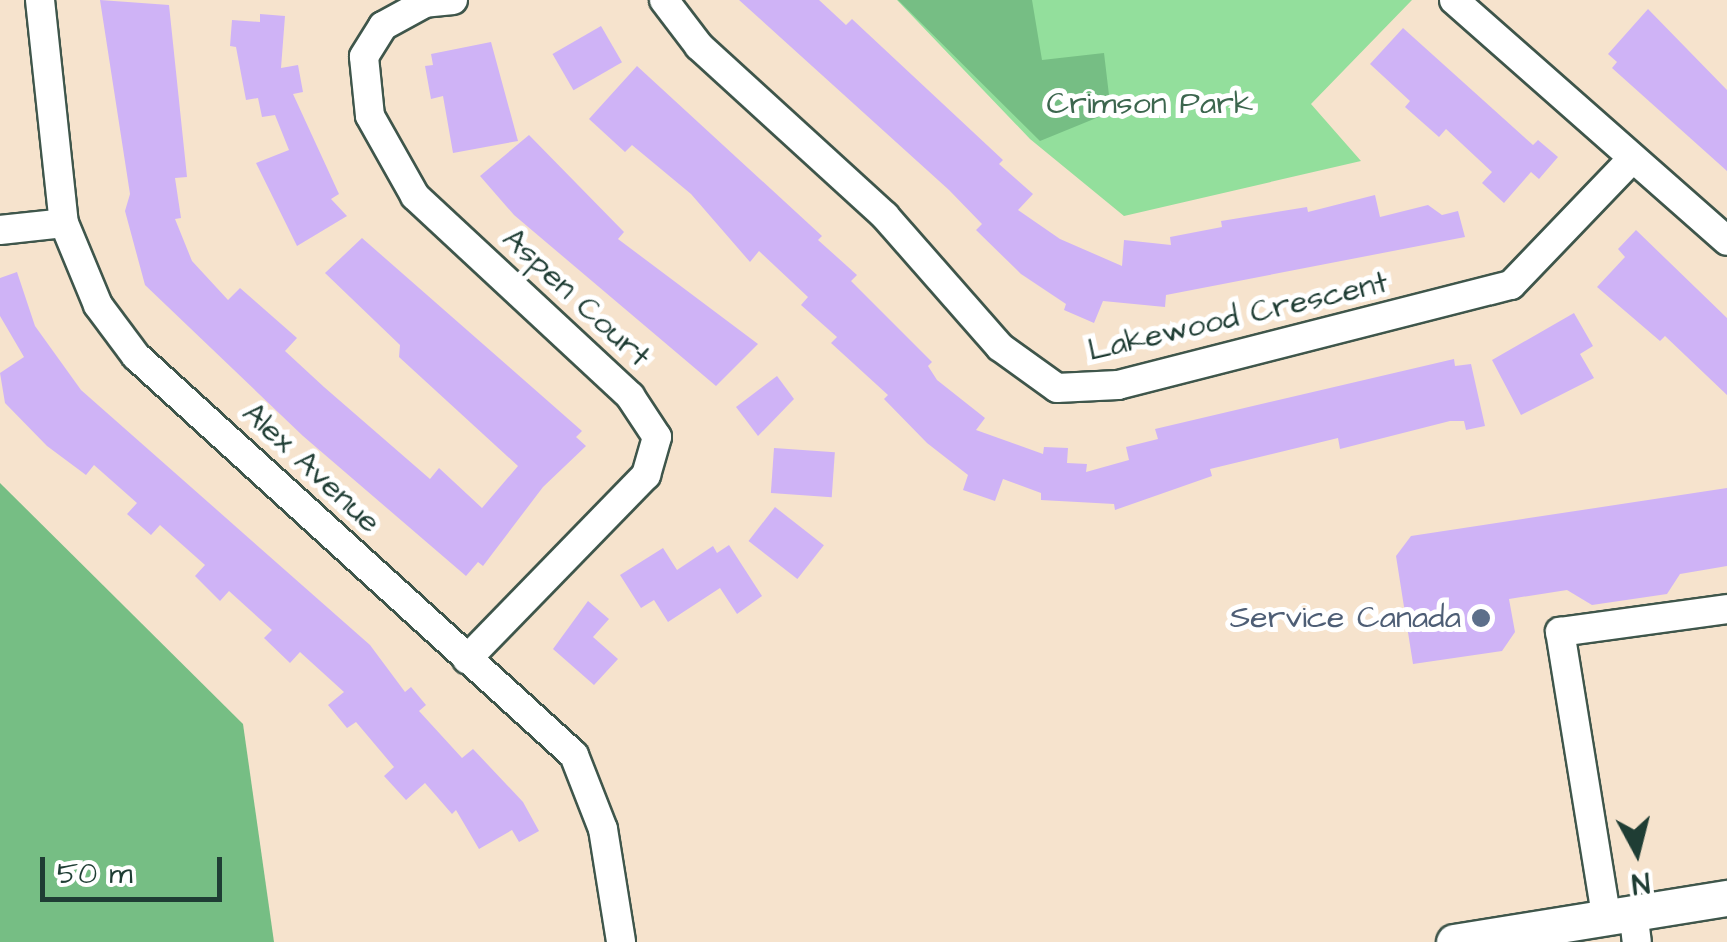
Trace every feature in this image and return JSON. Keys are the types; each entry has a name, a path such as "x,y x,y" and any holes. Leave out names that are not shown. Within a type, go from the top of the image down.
{"main road":[{"path":"1454,942 1625,923 1727,898"}],"street":[{"name":"Alex Avenue","path":"40,0 64,223 98,305 136,356 574,755 603,829 621,942"},
{"name":"Aspen Court","path":"453,0 425,3 383,26 364,57 370,116 415,196 630,396 656,437 646,475 467,658"},
{"name":"Lakewood Crescent","path":"664,0 699,46 885,216 1000,347 1056,388 1118,384 1511,286 1632,159"},
{"path":"1460,2 1727,241"},
{"path":"0,230 64,223"},
{"path":"1625,923 1560,632 1727,609"}],"green space":[{"name":"Crimson Park","path":"897,0 1412,0 1311,104 1361,161 1124,216 1030,139"},
{"path":"898,0 1032,0 1042,60 1104,53 1111,112 1040,141"},
{"path":"0,483 243,724 274,942 0,942"}],"building":[{"path":"100,0 169,5 187,177 175,178 181,218 175,219 192,261 228,300 240,288 297,338 285,351 324,387 430,479 439,468 482,508 518,466 399,357 400,345 325,273 362,238 582,431 576,437 586,446 543,487 483,566 478,562 466,576 303,436 145,285 125,211 130,194"},
{"path":"739,0 819,0 846,25 852,19 1003,160 999,164 1033,194 1018,210 1060,239 1122,266 1124,240 1171,245 1170,237 1222,227 1221,221 1307,207 1308,212 1375,195 1380,217 1428,205 1442,215 1458,211 1465,237 1166,295 1165,307 1103,301 1094,323 1064,310 1066,304 1021,274 976,230 982,224 949,190"},
{"path":"1648,9 1727,90 1727,171 1612,68 1617,62 1608,54"},
{"path":"260,14 285,16 281,68 298,65 303,92 293,94 339,194 331,199 347,216 297,246 256,163 289,150 275,115 262,117 258,98 246,100 236,47 230,46 232,20 260,22"},
{"path":"601,26 622,62 574,90 553,54"},
{"path":"1403,28 1533,145 1538,140 1558,157 1539,179 1531,172 1504,203 1482,183 1492,172 1446,129 1439,137 1405,107 1410,101 1370,64"},
{"path":"491,42 518,141 453,153 443,96 431,99 425,66 433,65 431,54"},
{"path":"637,66 822,236 818,240 857,275 851,281 932,362 928,366 937,380 985,418 976,430 1043,454 1044,447 1068,448 1067,463 1087,464 1086,472 1129,460 1126,447 1158,439 1155,429 1454,359 1455,366 1471,364 1485,426 1466,430 1464,421 1450,421 1340,449 1338,438 1210,469 1212,476 1115,510 1114,504 1041,500 1041,493 1003,479 995,501 963,490 968,475 927,443 884,399 888,395 831,343 837,337 801,305 808,297 759,251 750,262 691,194 632,145 625,152 589,119"},
{"path":"529,135 624,232 618,239 758,344 716,386 514,215 480,176"},
{"path":"1636,230 1727,318 1727,395 1665,336 1660,341 1597,287 1625,257 1618,249"},
{"path":"17,272 35,326 81,390 370,645 405,692 411,687 426,705 419,711 462,758 473,749 523,802 539,831 519,842 512,830 479,849 456,810 452,814 425,783 406,800 384,776 394,767 356,722 347,728 328,705 344,692 300,652 290,663 264,638 272,630 229,591 220,601 195,576 205,565 160,525 151,535 127,514 137,503 94,465 86,475 47,446 5,403 0,373 24,357 0,316 0,278"},
{"path":"1574,313 1593,346 1580,354 1594,378 1521,415 1492,360"},
{"path":"777,376 794,399 758,436 736,407"},
{"path":"774,448 835,452 832,497 771,493"},
{"path":"1727,488 1727,566 1680,574 1667,594 1592,605 1567,590 1509,599 1515,632 1502,651 1413,664 1396,556 1411,536"},
{"path":"775,507 824,545 797,579 749,541"},
{"path":"729,545 762,596 737,614 720,588 668,622 654,600 641,608 620,575 663,548 677,570 713,546 717,553"},
{"path":"588,601 609,619 593,637 618,659 594,685 553,649"}],"place":[{"name":"Service Canada","path":"1481,618"}]}
